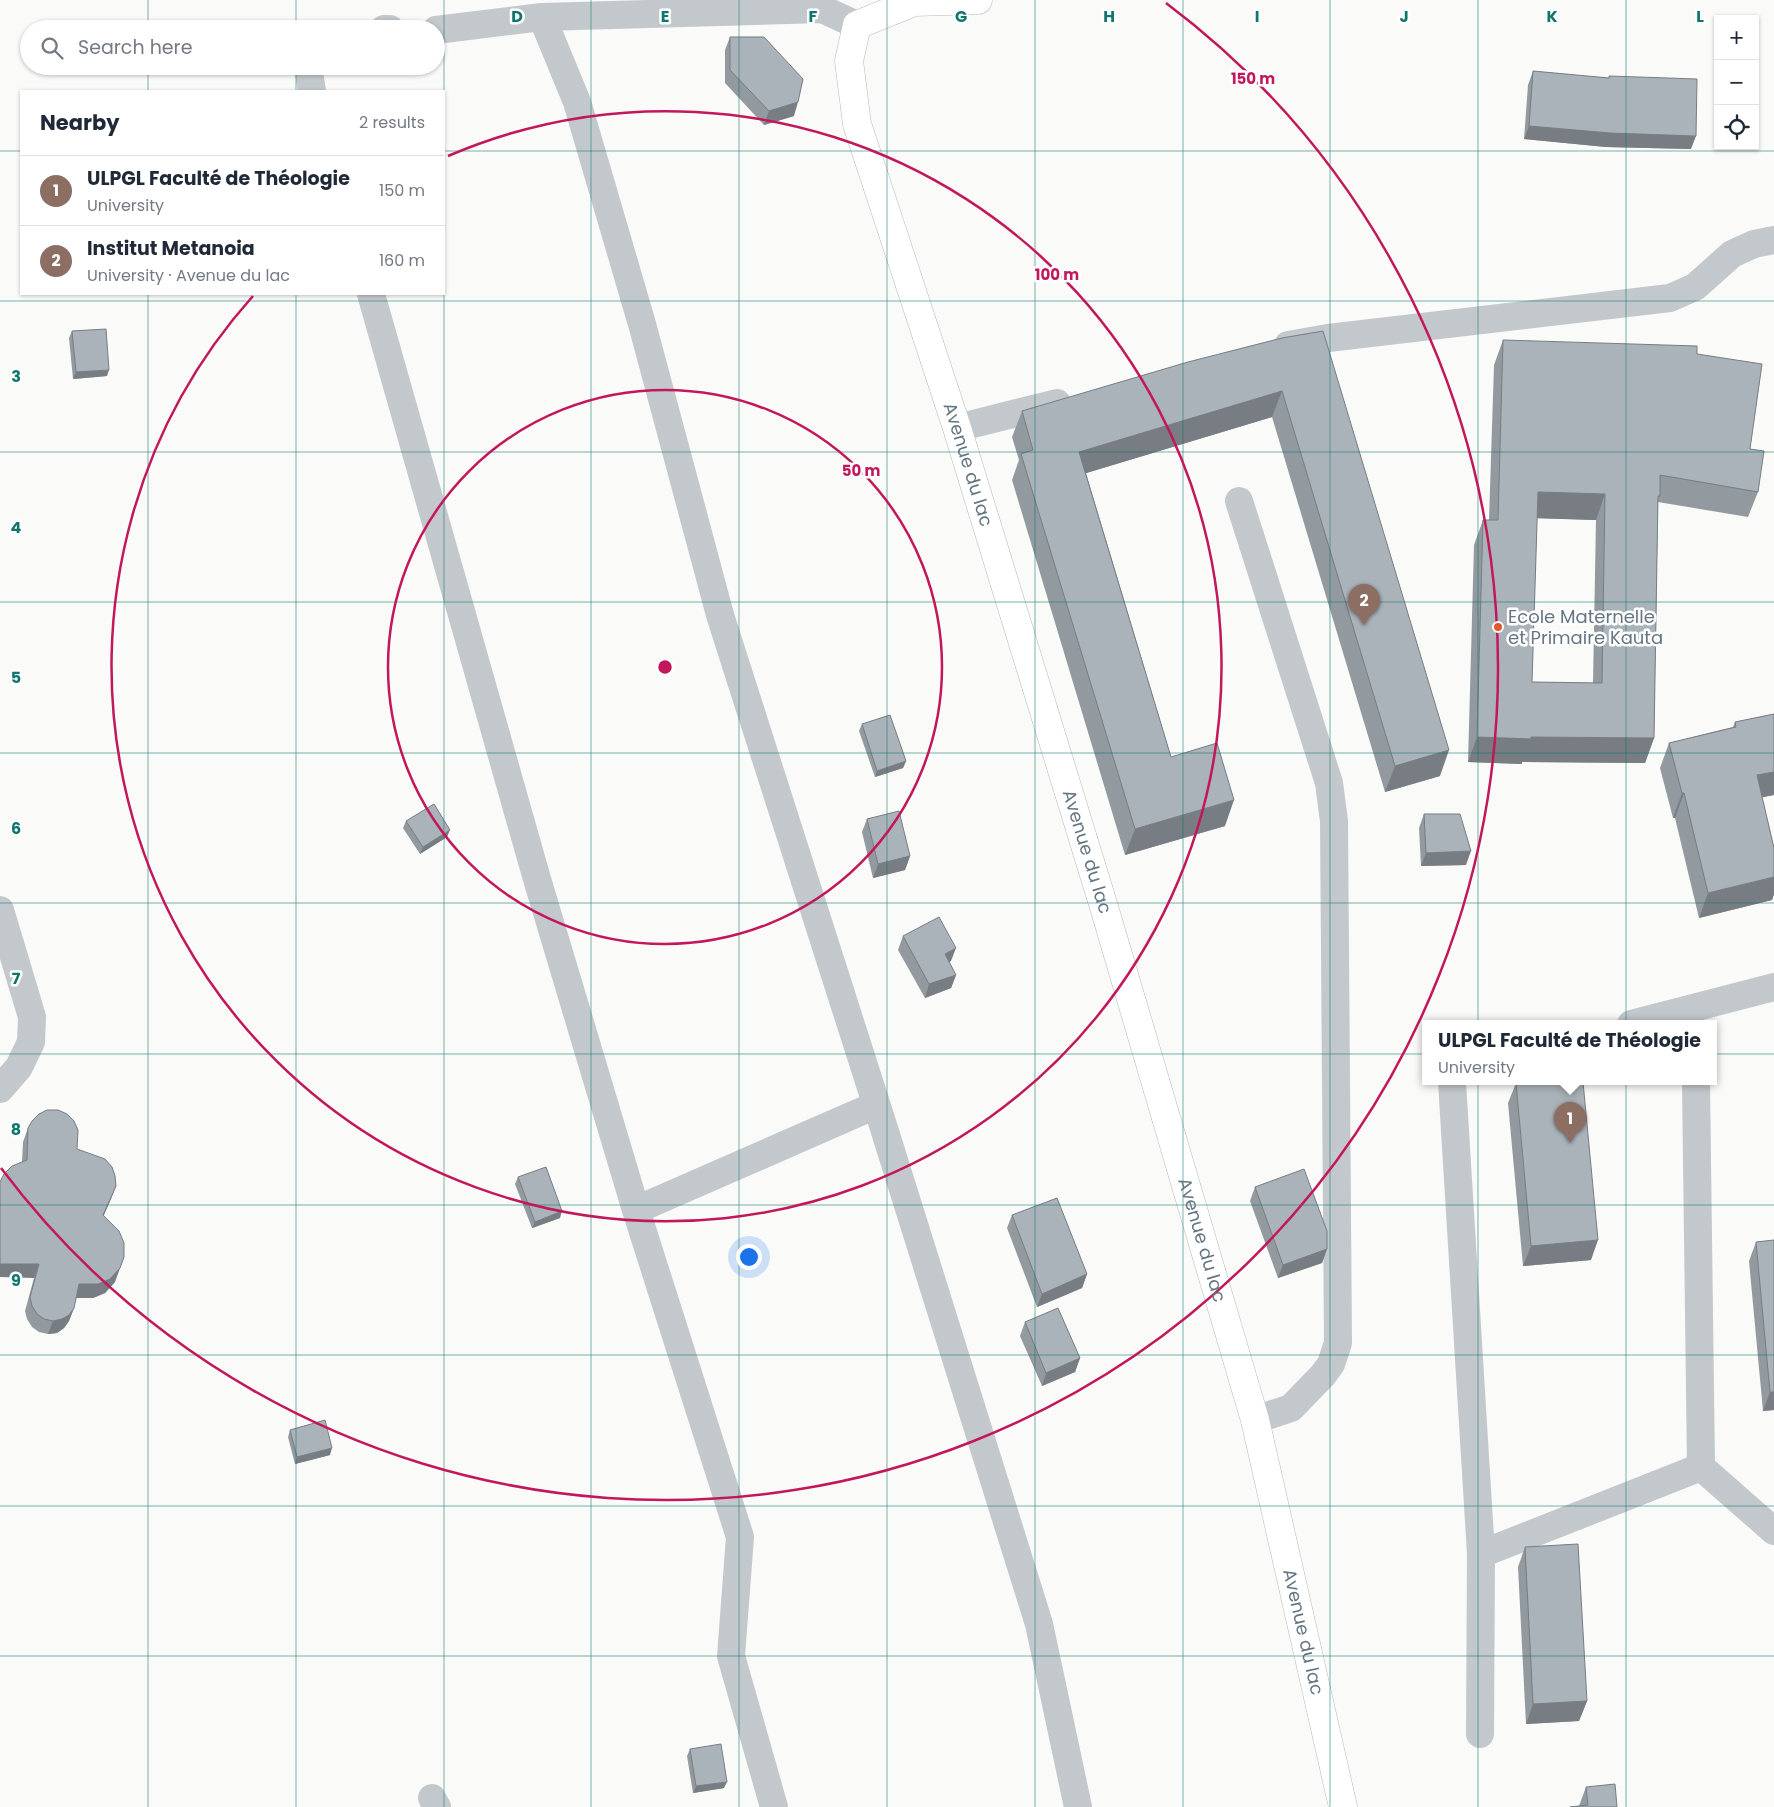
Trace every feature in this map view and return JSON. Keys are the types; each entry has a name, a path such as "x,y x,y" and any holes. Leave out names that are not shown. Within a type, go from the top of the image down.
{"main road":[{"path":"857,25 914,2 978,0"},
{"name":"Avenue du lac","path":"857,25 849,61 856,124 957,428 1104,907 1255,1420 1343,1807"}],"street":[{"path":"445,29 542,17 822,4 857,25"},
{"path":"542,17 576,102 642,324 720,615 1039,1624 1078,1807"},
{"path":"309,75 312,90"},
{"path":"1260,351 1328,338 1670,298 1695,287 1732,254 1754,244 1774,240"},
{"path":"372,295 537,880 636,1210 740,1536 731,1656 774,1807"},
{"path":"957,428 1077,398"},
{"path":"1239,501 1329,783 1334,821 1338,1343 1331,1364 1291,1408 1255,1420"},
{"path":"0,910 32,1017 31,1042 20,1067 0,1089"},
{"path":"1664,1020 1696,1016 1774,987"},
{"path":"1452,1085 1481,1554 1480,1734"},
{"path":"1696,1085 1701,1467 1774,1531"},
{"path":"636,1210 876,1105"},
{"path":"1481,1554 1701,1467"}],"building":[{"path":"730,37 764,37 803,79 798,102 769,111 730,70"},
{"path":"1533,71 1609,78 1609,76 1697,79 1696,136 1610,133 1529,126"},
{"path":"106,329 109,370 76,372 72,331"},
{"path":"1323,331 1449,750 1395,766 1282,391 1079,452 1171,757 1217,743 1234,800 1135,829 1021,454 1033,450 1022,411 1188,362 1282,338"},
{"path":"1503,340 1697,346 1697,354 1762,364 1750,449 1764,451 1758,492 1660,475 1660,496 1658,496 1654,738 1531,737 1531,739 1477,737 1483,520 1498,520","holes":["1538,492 1605,494 1602,683 1532,682"]},
{"path":"1774,714 1774,772 1757,775 1774,848 1774,877 1708,893 1684,793 1682,793 1669,743 1736,727 1735,722"},
{"path":"890,715 906,761 877,771 862,724"},
{"path":"434,804 450,830 423,847 406,821"},
{"path":"899,811 910,856 878,864 867,819"},
{"path":"1424,814 1460,814 1471,851 1426,853"},
{"path":"939,917 956,948 945,954 956,975 929,984 903,936"},
{"path":"1516,1085 1583,1085 1598,1240 1531,1246"},
{"path":"47,1110 58,1110 67,1114 74,1121 78,1130 77,1149 105,1159 112,1167 116,1186 103,1215 119,1231 124,1243 124,1257 120,1268 110,1279 98,1284 79,1284 74,1308 69,1315 53,1321 44,1319 37,1314 32,1306 30,1297 39,1264 0,1264 0,1182 4,1174 12,1166 27,1160 28,1128 39,1114"},
{"path":"546,1167 562,1211 535,1222 518,1177"},
{"path":"1304,1169 1327,1231 1327,1249 1283,1265 1255,1187"},
{"path":"1057,1198 1087,1274 1042,1294 1012,1215"},
{"path":"1774,1240 1774,1392 1770,1392 1756,1242"},
{"path":"1058,1308 1080,1358 1046,1373 1025,1322"},
{"path":"325,1420 332,1448 297,1457 290,1430"},
{"path":"1578,1544 1587,1701 1533,1704 1525,1547"},
{"path":"721,1744 727,1782 696,1786 690,1749"},
{"path":"1615,1784 1617,1807 1570,1807 1588,1805 1586,1787"}],"place":[{"name":"Institut Metanoia","path":"1364,625"},
{"name":"Ecole Maternelle et Primaire Kauta","path":"1498,627"},
{"name":"ULPGL Faculté de Théologie","path":"1570,1143"}]}
